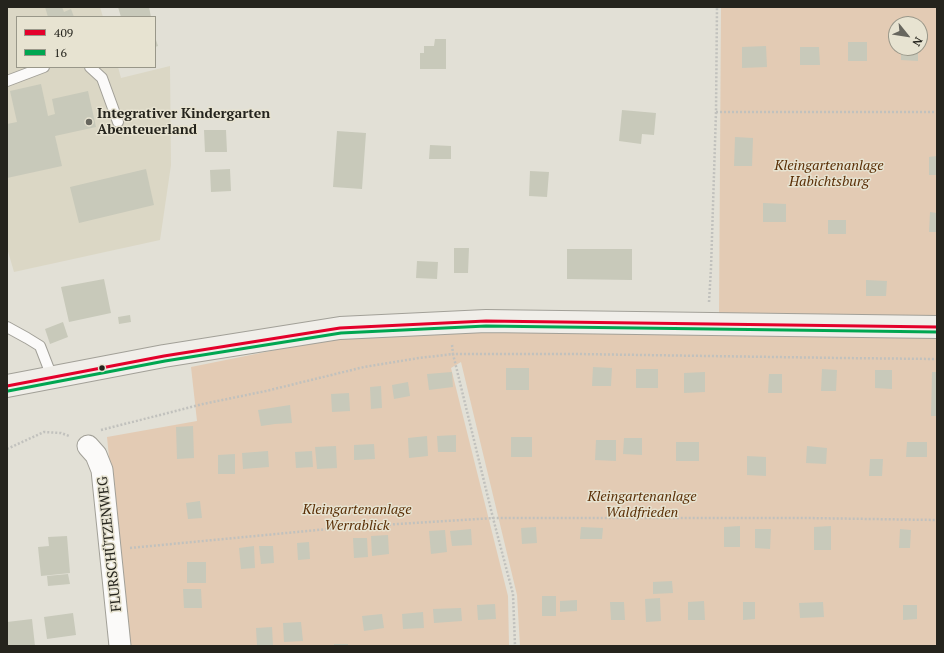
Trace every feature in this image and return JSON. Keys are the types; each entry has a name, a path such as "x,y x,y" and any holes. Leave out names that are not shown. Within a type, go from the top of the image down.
{"main road":[{"path":"7,386 164,356 340,328 486,321 937,327"}],"street":[{"name":"FLURSCHÜTZENWEG","path":"88,446 96,455 102,470 120,646"}],"lane":[{"path":"7,81 41,68"},
{"path":"91,68 102,78 118,122"},
{"path":"7,328 40,346 52,377"}],"path":[{"path":"708,323 716,112 717,7"},
{"path":"716,112 937,112"},
{"path":"450,322 453,354 513,594 515,646"},
{"path":"7,449 44,432 61,433 76,438 88,446 100,430 203,404 266,391 364,367 453,354 576,354 937,359"},
{"path":"110,550 349,527 493,518 806,518 937,520"}],"shaded area":[{"name":"Integrativer Kindergarten Abenteuerland","path":"10,7 100,7 103,16 16,16 16,68 118,68 121,78 170,66 171,165 160,240 14,272 7,248 7,9"}],"green space":[{"name":"Kleingartenanlage Habichtsburg","path":"721,7 937,7 937,318 719,314"},
{"path":"494,329 937,337 937,646 520,646 517,595 461,362 451,368 508,596 509,646 128,646 107,437 197,421 191,367 325,340"}],"building":[{"path":"45,7 62,7 64,12 71,9 74,16 48,16"},
{"path":"118,7 149,7 151,16 121,16"},
{"path":"435,39 446,39 446,69 420,69 420,53 424,53 424,46 434,46"},
{"path":"848,42 867,42 867,61 848,61"},
{"path":"766,46 767,67 742,68 742,47"},
{"path":"800,47 819,47 820,65 800,65"},
{"path":"901,56 918,56 918,61 901,60"},
{"path":"41,84 48,116 55,114 52,99 88,91 96,127 55,136 62,166 7,178 7,124 17,122 10,91"},
{"path":"622,110 656,113 654,135 642,134 641,144 619,141"},
{"path":"204,130 226,130 227,152 205,152"},
{"path":"337,131 366,133 362,189 333,187"},
{"path":"735,137 753,138 752,166 734,166"},
{"path":"430,145 451,146 451,159 429,159"},
{"path":"937,156 937,175 929,175 929,157"},
{"path":"146,169 154,205 79,223 70,187"},
{"path":"230,169 231,191 211,192 210,170"},
{"path":"530,171 549,172 547,197 529,196"},
{"path":"763,203 786,204 786,222 763,222"},
{"path":"930,212 937,213 937,232 929,232"},
{"path":"828,220 846,220 846,234 828,234"},
{"path":"454,248 469,248 468,273 454,273"},
{"path":"567,249 632,249 632,280 567,279"},
{"path":"417,261 438,262 437,279 416,278"},
{"path":"104,279 111,313 69,322 61,287"},
{"path":"866,280 887,281 886,296 866,296"},
{"path":"130,315 131,322 119,324 118,317"},
{"path":"63,322 68,337 50,344 45,329"},
{"path":"593,367 612,368 611,386 592,386"},
{"path":"506,368 529,368 529,390 506,390"},
{"path":"636,369 658,369 658,388 636,388"},
{"path":"822,369 837,370 836,391 821,391"},
{"path":"875,370 892,370 892,389 875,388"},
{"path":"452,372 453,387 429,390 427,374"},
{"path":"705,372 705,392 684,393 684,373"},
{"path":"932,372 937,372 937,416 931,416"},
{"path":"769,374 782,374 782,393 768,393"},
{"path":"408,382 410,396 394,399 392,385"},
{"path":"381,386 382,408 371,409 370,387"},
{"path":"349,393 350,411 332,412 331,394"},
{"path":"290,405 292,423 261,426 258,410"},
{"path":"193,426 194,458 177,459 176,427"},
{"path":"456,435 456,452 438,452 437,436"},
{"path":"427,436 428,456 409,458 408,438"},
{"path":"511,437 532,437 532,457 511,457"},
{"path":"624,438 642,438 642,455 623,454"},
{"path":"596,440 616,440 616,461 595,460"},
{"path":"676,442 699,442 699,461 676,461"},
{"path":"907,442 927,442 927,457 906,457"},
{"path":"374,444 375,459 354,460 354,445"},
{"path":"336,446 337,468 317,469 315,447"},
{"path":"807,446 827,448 826,464 806,463"},
{"path":"268,451 269,467 243,469 242,453"},
{"path":"312,451 313,467 296,468 295,452"},
{"path":"235,454 235,474 218,474 218,455"},
{"path":"747,456 766,457 766,476 747,475"},
{"path":"870,459 883,459 882,476 869,476"},
{"path":"200,501 202,518 188,519 186,503"},
{"path":"740,526 740,547 724,547 724,527"},
{"path":"831,526 831,550 814,550 814,527"},
{"path":"536,527 537,543 522,544 521,528"},
{"path":"581,527 603,528 602,539 580,539"},
{"path":"471,529 472,545 452,546 450,531"},
{"path":"755,529 771,529 770,549 755,548"},
{"path":"900,529 911,530 910,548 899,548"},
{"path":"445,530 447,552 431,554 429,531"},
{"path":"388,535 389,554 372,556 371,536"},
{"path":"67,536 70,573 41,576 38,547 49,546 48,537"},
{"path":"353,538 367,538 368,557 354,558"},
{"path":"309,542 310,559 298,560 297,543"},
{"path":"254,546 255,568 241,569 239,548"},
{"path":"259,546 273,546 274,563 261,564"},
{"path":"187,562 206,562 206,583 187,583"},
{"path":"68,574 70,584 48,586 47,576"},
{"path":"672,581 673,593 653,594 653,582"},
{"path":"183,589 201,589 202,608 184,608"},
{"path":"542,596 556,596 556,616 542,616"},
{"path":"660,598 661,621 646,622 645,599"},
{"path":"577,600 577,611 560,612 560,601"},
{"path":"704,601 705,620 688,620 688,602"},
{"path":"610,602 624,602 625,620 611,620"},
{"path":"743,602 755,602 755,619 743,620"},
{"path":"823,602 824,617 800,618 799,603"},
{"path":"495,604 496,619 478,620 477,605"},
{"path":"903,605 917,605 917,619 903,620"},
{"path":"461,608 462,621 434,623 433,609"},
{"path":"423,612 424,628 403,629 402,614"},
{"path":"73,613 76,635 47,639 44,617"},
{"path":"382,614 384,628 364,631 362,616"},
{"path":"32,619 35,646 7,646 7,622"},
{"path":"301,622 303,641 284,642 283,623"},
{"path":"272,627 273,646 257,646 256,628"},
{"path":"334,644 348,644 348,646 334,646"}],"transit line":[{"name":"409","path":"7,386 164,356 340,328 486,321 937,327"},
{"name":"16","path":"8,391 165,361 341,333 486,326 937,332"}],"place":[{"name":"Integrativer Kindergarten Abenteuerland","path":"89,122"}],"park label":[{"name":"Kleingartenanlage Waldfrieden","path":"642,506"},
{"name":"Kleingartenanlage Werrablick","path":"357,518"}]}
